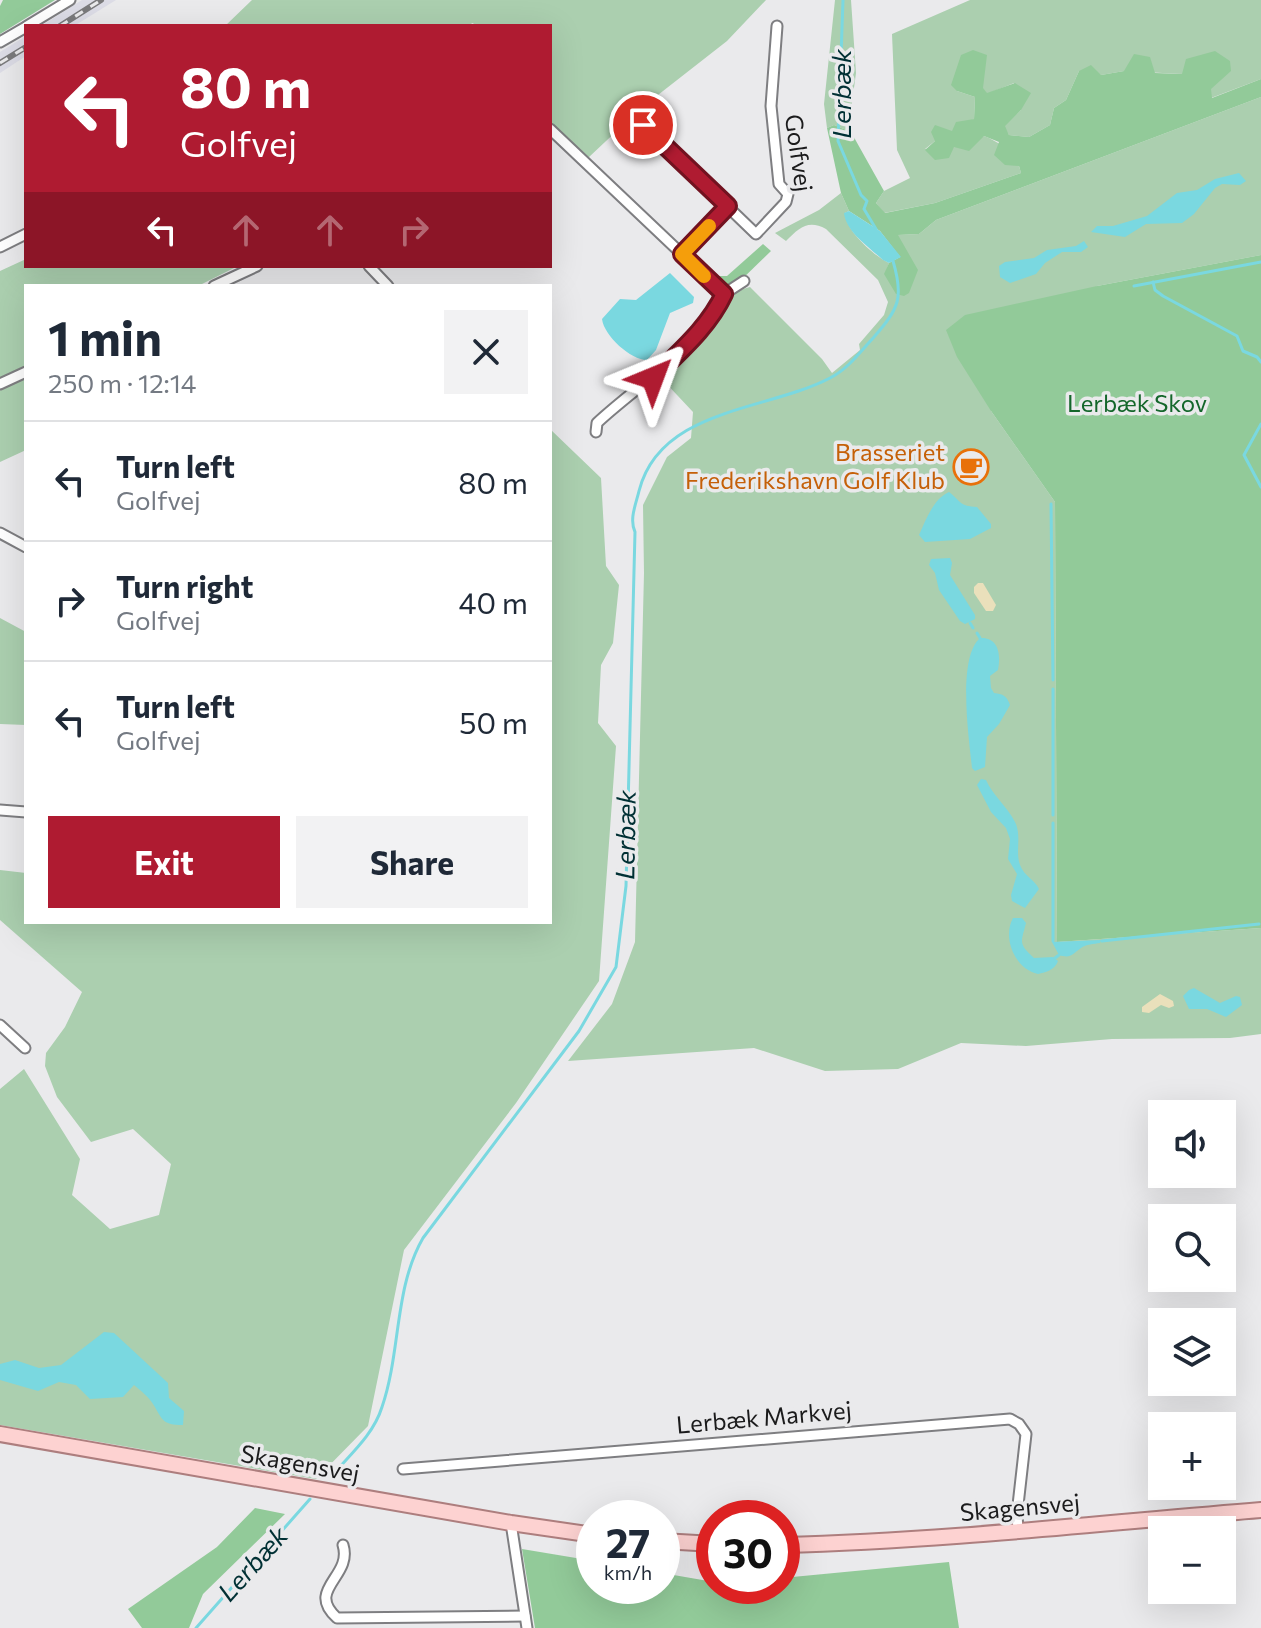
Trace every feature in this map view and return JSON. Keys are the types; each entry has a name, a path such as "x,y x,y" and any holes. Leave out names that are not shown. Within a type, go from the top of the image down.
{"main road":[{"name":"Skagensvej","path":"0,1434 576,1532"},
{"name":"Skagensvej","path":"800,1544 1018,1531 1261,1510"}],"street":[{"path":"29,24 70,0"},
{"name":"Golfvej","path":"643,125 756,234 786,202 788,194 779,184 771,106 777,26"},
{"path":"0,42 24,27"},
{"path":"552,131 724,294"},
{"path":"682,254 728,206"},
{"path":"0,247 24,235"},
{"path":"218,284 253,268"},
{"path":"371,268 386,284"},
{"path":"596,432 597,423 653,378 699,332 724,294 744,281"},
{"path":"0,384 24,373"},
{"path":"0,533 24,546"},
{"path":"0,810 24,812"},
{"path":"0,1025 25,1048"},
{"name":"Lerbæk Markvej","path":"403,1469 1010,1419 1019,1424 1026,1434 1018,1531"},
{"path":"511,1523 527,1628"},
{"path":"343,1545 345,1551 341,1569 326,1591 325,1598 326,1606 337,1618 525,1616"}],"shaded area":[{"path":"82,0 116,0 77,24 44,24"},
{"path":"24,37 24,57 0,73 0,52"}],"green space":[{"path":"3,0 55,0 0,34 0,6"},
{"path":"252,0 766,0 727,41 640,109 588,158 552,124 552,24 227,24"},
{"path":"835,0 851,0 856,73 851,132 834,125 827,128 824,104"},
{"path":"970,0 1261,0 1261,79 1211,98 1210,89 1182,74 1124,71 1101,75 1079,71 1066,100 1054,108 1050,125 1029,137 1009,135 1004,126 1021,110 1014,83 987,94 983,89 957,91 975,97 974,119 925,149 955,147 984,136 1007,150 1016,160 1021,173 935,203 884,213 876,203 884,191 910,178 897,150 892,34"},
{"path":"973,50 987,55 983,88 987,93 1015,83 1031,93 1021,110 1005,126 1009,135 1029,137 1050,125 1054,108 1066,100 1079,71 1091,65 1101,75 1124,71 1134,54 1150,57 1155,73 1182,74 1186,59 1215,51 1230,61 1231,71 1211,89 1212,98 1261,79 1261,97 936,220 919,234 898,235 918,270 909,293 904,296 896,294 884,274 889,263 900,257 880,231 849,211 841,193 827,128 834,125 851,132 884,191 876,203 885,213 935,203 1021,173 1019,166 1005,165 994,155 999,142 984,136 969,151 954,147 949,158 935,160 925,150 935,141 931,132 935,125 952,131 956,122 974,119 975,97 957,91 951,85 961,55"},
{"path":"1261,97 1261,255 1097,286 991,411 1055,502 1057,942 1261,928 1261,1034 1230,1038 1112,1039 1026,1046 961,1043 898,1069 825,1071 754,1048 568,1061 612,1004 635,942 643,505 667,457 691,438 693,412 662,379 720,316 731,297 750,287 822,359 832,373 860,350 859,344 884,315 888,302 878,280 820,226 804,226 786,241 775,233 819,210 841,193 849,211 845,213 847,220 855,235 889,263 885,274 909,293 897,235 919,234 936,220"},
{"path":"763,244 771,251 736,285 722,287 710,276 727,276"},
{"name":"Lerbæk Skov","path":"1261,255 1261,928 1057,942 1055,502 991,411 957,357 946,330 965,315"},
{"path":"24,260 24,268 234,268 202,284 24,284 24,451 0,462 0,271"},
{"path":"552,431 601,478 606,566 619,585 613,643 601,665 598,723 616,746 599,981 516,1103 404,1250 368,1426 316,1479 0,1425 0,1089 24,1069 80,1159 72,1195 110,1229 159,1215 171,1164 133,1129 91,1142 57,1097 45,1066 46,1053 65,1027 82,992 0,920 0,870 24,873 24,924 552,924"},
{"path":"0,618 24,631 24,725 0,724"},
{"path":"255,1508 285,1514 203,1594 189,1628 142,1628 128,1609 217,1547"},
{"path":"522,1549 576,1558 576,1604 680,1604 680,1576 696,1579 696,1604 800,1604 800,1576 949,1562 959,1628 535,1628"}],"sand":[{"path":"978,583 983,583 996,605 993,611 986,611 974,593"},
{"path":"1160,994 1173,1001 1174,1006 1161,1005 1149,1013 1142,1012 1142,1007"}],"water":[{"path":"1239,173 1246,181 1240,185 1222,184 1215,188 1194,214 1182,223 1146,224 1125,237 1091,232 1097,226 1113,226 1147,216 1177,193 1197,190 1215,179"},
{"path":"849,211 880,231 901,257 889,263 883,260 849,227 844,213"},
{"path":"1084,241 1088,247 1081,252 1062,252 1045,263 1036,274 1010,283 1000,277 999,266 1005,262 1034,258 1047,250 1076,246"},
{"path":"670,273 694,297 693,303 670,313 656,350 647,360 641,359 626,352 613,339 602,319 620,299 636,300"},
{"path":"949,492 964,504 977,507 991,528 970,539 925,542 919,535 927,517 934,505"},
{"path":"950,558 950,575 975,615 975,619 965,624 939,590 935,573 929,565 931,559"},
{"path":"980,638 991,640 997,648 998,670 990,676 991,688 994,693 1006,698 1010,705 987,737 985,767 975,771 972,768 966,700 969,663"},
{"path":"981,779 986,780 1015,822 1020,865 1039,889 1025,908 1012,901 1017,874 1008,859 1010,839 977,785"},
{"path":"1013,918 1022,918 1026,923 1023,946 1034,958 1053,957 1058,961 1052,969 1038,974 1017,959 1009,934"},
{"path":"1101,940 1066,956 1059,955 1052,942"},
{"path":"1194,988 1220,1003 1240,997 1242,1005 1226,1017 1207,1009 1189,1009 1183,996"},
{"path":"104,1332 114,1333 168,1383 169,1398 184,1411 183,1425 164,1420 134,1385 123,1397 90,1399 76,1385 59,1382 38,1391 0,1380 0,1364 15,1360 39,1368 61,1365"}],"waterway":[{"name":"Lerbæk","path":"843,0 838,141 861,195 867,201 864,209 876,229"},
{"name":"Lerbæk","path":"335,1472 368,1434 382,1407 407,1278 423,1238 579,1031 616,967 626,886 633,517 639,491 651,464 669,443 692,427 805,389 830,378 854,360 894,310 898,284 893,261"},
{"path":"1134,286 1261,262"},
{"path":"1153,282 1155,290 1163,296 1237,336 1243,351 1261,362"},
{"path":"1261,424 1244,455 1261,487"},
{"path":"1051,504 1053,680"},
{"path":"970,623 973,628"},
{"path":"977,633 980,638"},
{"path":"1053,689 1053,815"},
{"path":"1053,823 1053,941"},
{"path":"1102,941 1259,924"},
{"path":"1055,958 1059,955"},
{"name":"Lerbæk","path":"196,1628 310,1499"}],"railway":[{"path":"63,24 101,0"},
{"path":"0,63 24,48"}],"slow traffic":[{"path":"704,276 682,254 709,226"}],"place":[{"name":"Brasseriet Frederikshavn Golf Klub","path":"971,467"}],"route":[{"path":"643,125 728,206 682,254 724,294 699,332 653,378"}]}
